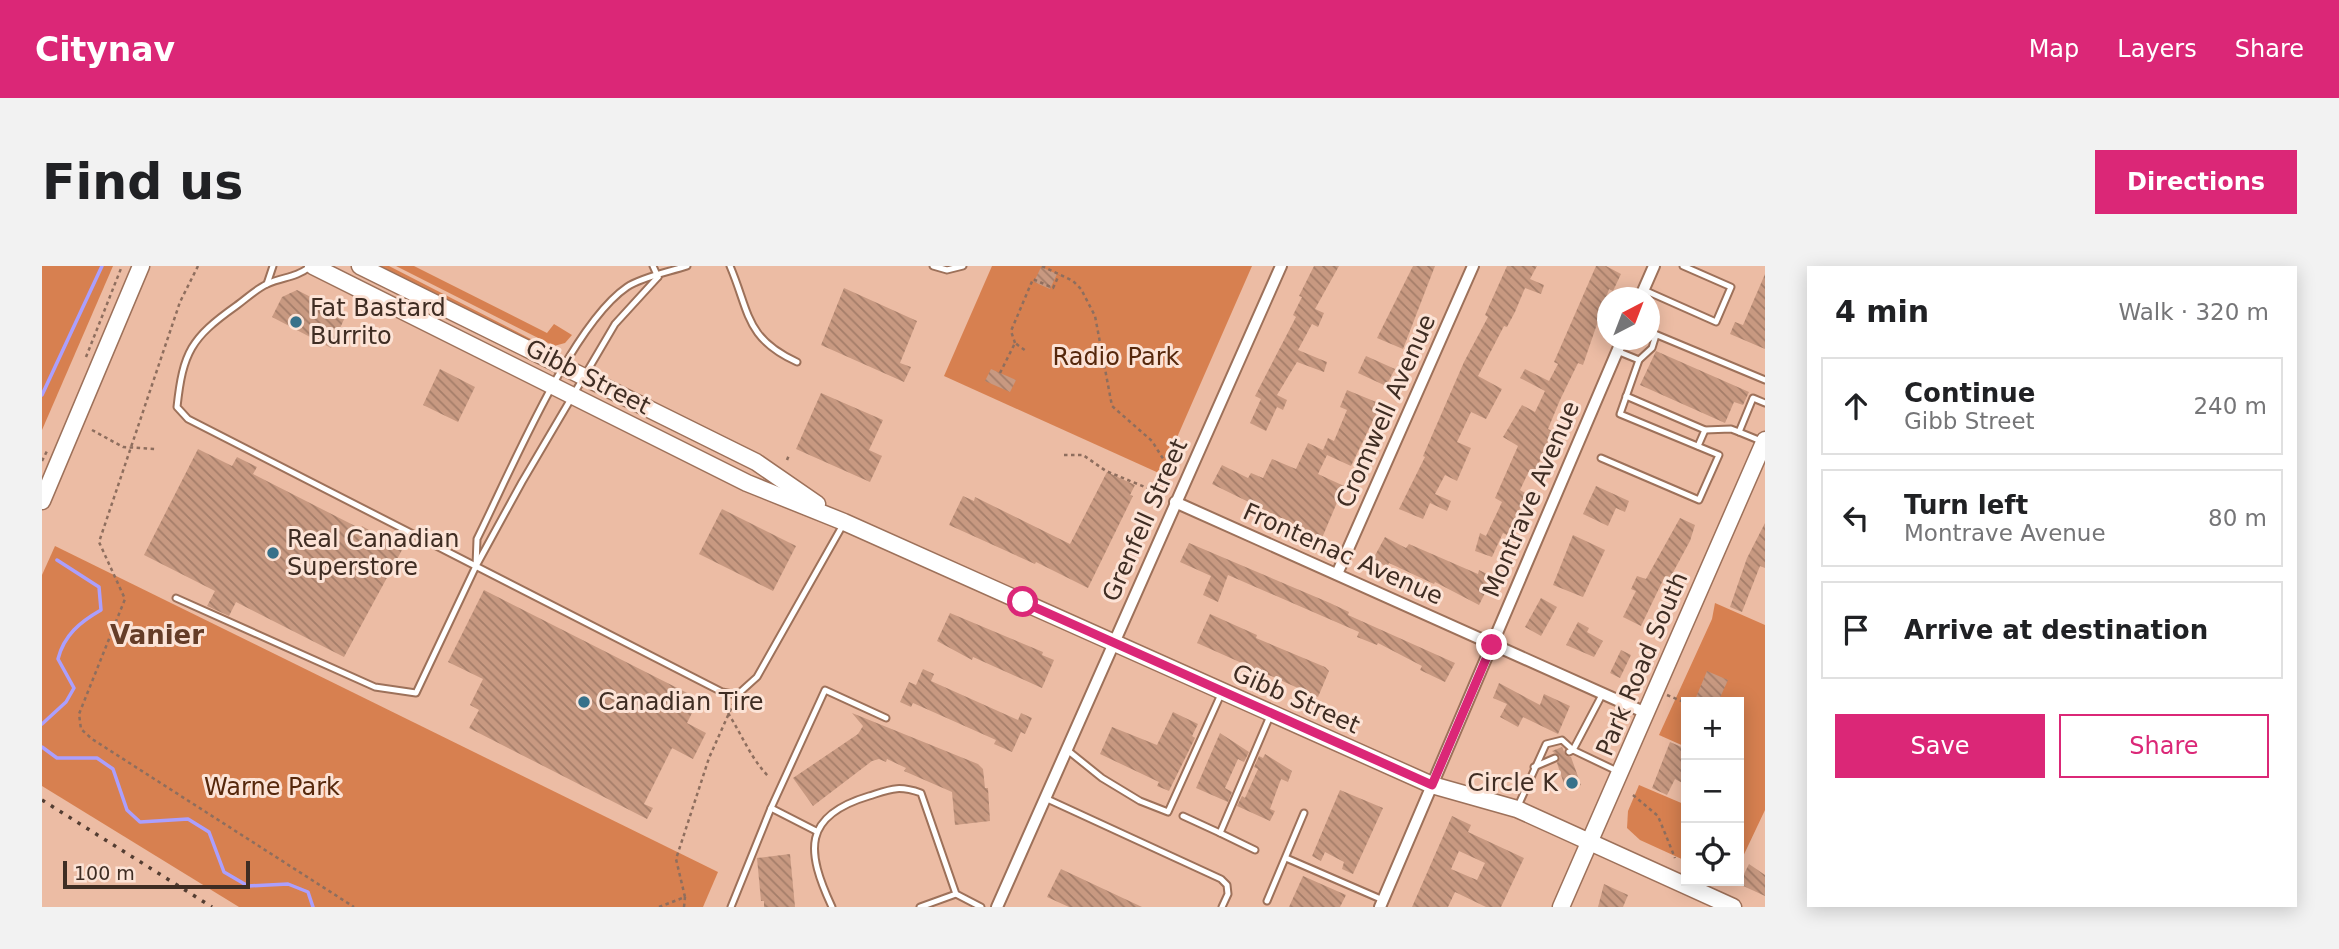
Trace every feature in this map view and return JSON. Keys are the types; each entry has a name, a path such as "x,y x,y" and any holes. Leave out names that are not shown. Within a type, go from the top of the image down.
{"main road":[{"path":"42,501 141,266"},
{"name":"Gibb Street","path":"312,266 554,384 747,483 844,522 1432,785 1517,809 1733,907"},
{"name":"Gibb Street","path":"360,266 756,462 844,522"},
{"name":"Park Road South","path":"1561,907 1764,441"}],"street":[{"name":"Grenfell Street","path":"997,907 1282,266"},
{"name":"Cromwell Avenue","path":"1337,574 1474,266"},
{"path":"1645,287 1654,266"},
{"name":"Montrave Avenue","path":"1381,904 1617,351"},
{"name":"Frontenac Avenue","path":"1175,502 1646,713"}],"lane":[{"path":"267,284 273,266"},
{"path":"312,266 296,277 267,284 206,326 192,343 179,385 177,407 188,419 722,692 737,695 757,677 844,522"},
{"path":"653,266 658,277"},
{"path":"476,566 477,539 564,367 612,300 638,281 687,266"},
{"path":"730,266 760,339 779,354 797,362"},
{"path":"933,266 947,270 963,266"},
{"path":"1660,301 1716,322 1731,287 1684,266"},
{"path":"176,598 375,687 416,693 476,566 615,324 658,277"},
{"path":"1660,337 1765,380"},
{"path":"1601,458 1699,500 1719,455 1620,414 1639,360 1650,350"},
{"path":"1617,351 1639,360"},
{"path":"1626,396 1705,430 1731,429 1764,441"},
{"path":"1739,432 1753,398 1765,403"},
{"path":"1699,446 1705,430"},
{"path":"731,907 771,808 825,690 886,718"},
{"path":"1066,749 1102,778 1140,801 1168,812 1222,691"},
{"path":"1571,751 1603,693"},
{"path":"1220,833 1271,713"},
{"path":"1517,809 1540,753 1552,741 1562,740 1571,751 1620,772"},
{"path":"1534,767 1555,758"},
{"path":"832,907 814,870 816,831 829,814 845,803 902,786 921,793 956,894 981,907"},
{"path":"1045,798 1221,879 1227,885 1228,894 1222,907"},
{"path":"771,808 816,831"},
{"path":"1268,901 1304,813"},
{"path":"1183,816 1255,850"},
{"path":"1286,858 1381,904"},
{"path":"920,907 956,894"}],"path":[{"path":"86,358 122,266"},
{"path":"198,266 180,302 133,448 99,542 125,599 79,714 81,729 354,907"},
{"path":"1042,266 1081,289 1095,316 1112,406 1152,441 1167,466"},
{"path":"1026,351 1015,343 1011,331 1033,279 1053,288 1060,275"},
{"path":"1000,373 1015,343"},
{"path":"92,430 123,447 156,449"},
{"path":"42,461 47,450"},
{"path":"787,460 789,455"},
{"path":"1064,455 1083,455 1106,471 1157,492"},
{"path":"1656,690 1681,701"},
{"path":"684,907 685,897 676,859 709,758 728,713 743,736 751,757 768,776"},
{"path":"1633,794 1658,816 1675,858"},
{"path":"659,907 685,897"}],"green space":[{"path":"42,266 113,266 42,430"},
{"path":"377,266 389,266 552,350 545,350"},
{"path":"396,266 414,266 547,333 554,324 572,335 565,343 554,346"},
{"name":"Radio Park","path":"992,266 1252,266 1161,474 944,376"},
{"name":"Warne Park","path":"55,546 718,872 703,907 239,907 42,786 42,575"},
{"path":"1715,603 1765,625 1765,810 1744,854 1744,697 1681,697 1681,745 1659,735 1712,619"},
{"path":"1639,785 1681,803 1681,859 1640,840 1627,828 1628,811"}],"building":[{"path":"1314,266 1339,266 1315,309 1324,313 1318,327 1312,324 1298,350 1327,362 1324,372 1297,362 1277,395 1287,400 1283,410 1277,407 1266,431 1250,423 1261,399 1255,396 1296,317 1293,315 1302,297 1299,296"},
{"path":"1413,266 1435,266 1403,349 1377,338"},
{"path":"1507,266 1537,266 1530,279 1544,285 1541,294 1525,288 1507,327 1504,326 1478,376 1502,389 1486,419 1471,412 1457,442 1471,448 1457,481 1445,475 1435,494 1451,501 1447,511 1430,503 1423,519 1399,509 1425,457 1423,456 1464,362 1488,317 1485,315"},
{"path":"1596,266 1606,266 1621,274 1615,287 1597,287 1597,324 1583,365 1578,363 1560,400 1548,429 1554,432 1535,471 1530,469 1520,490 1527,494 1507,535 1503,533 1492,557 1475,551 1480,533 1486,536 1502,502 1495,498 1518,446 1503,437 1522,405 1535,412 1545,391 1520,378 1525,369 1549,381 1558,364 1554,362"},
{"path":"1041,267 1057,274 1050,289 1034,282"},
{"path":"1765,274 1765,349 1730,334 1735,322 1743,325"},
{"path":"844,288 917,321 900,363 911,367 904,382 821,345"},
{"path":"297,290 346,315 331,348 272,317 282,297"},
{"path":"1656,351 1749,392 1743,405 1734,402 1725,423 1640,385"},
{"path":"1366,356 1395,369 1386,386 1358,373"},
{"path":"440,369 475,387 458,422 423,405"},
{"path":"991,369 1016,380 1010,392 985,381"},
{"path":"1347,390 1381,404 1351,466 1327,455 1318,474 1344,486 1322,538 1212,484 1222,465 1248,478 1251,473 1263,478 1272,459 1296,469 1308,443 1323,450 1328,438 1334,441 1347,410 1340,407"},
{"path":"821,393 883,420 869,450 882,456 870,482 796,449"},
{"name":"Real Canadian Superstore","path":"198,449 232,466 237,457 257,467 253,474 361,529 362,526 402,550 344,657 236,602 229,616 207,606 215,591 144,555"},
{"path":"1107,472 1135,485 1130,495 1133,496 1088,588 1036,562 1035,564 949,525 963,496 974,501 975,497 1070,544"},
{"path":"1596,486 1629,501 1625,512 1616,508 1608,526 1583,514"},
{"path":"722,509 796,546 773,591 699,554"},
{"path":"1680,518 1695,525 1690,541 1670,578 1665,576 1641,626 1623,617 1636,591 1631,589 1637,576 1646,579"},
{"path":"1765,523 1765,568 1760,566 1742,612 1730,607 1747,558"},
{"path":"1573,535 1605,550 1583,597 1553,585"},
{"path":"1385,537 1406,548 1409,544 1478,574 1479,570 1493,577 1479,605 1435,582 1434,584 1389,563 1387,567 1373,559"},
{"path":"1189,543 1330,603 1349,612 1348,615 1455,663 1445,682 1420,670 1422,666 1378,643 1377,645 1357,637 1359,632 1228,575 1218,602 1203,595 1211,576 1180,562"},
{"name":"Canadian Tire","path":"484,590 699,699 687,723 706,733 693,759 672,748 644,804 653,808 647,819 469,728 479,710 470,705 483,679 448,662"},
{"path":"1541,598 1557,607 1541,636 1525,627"},
{"path":"950,613 1043,652 1042,655 1054,660 1042,688 973,657 972,660 937,641"},
{"path":"1210,614 1257,635 1256,638 1325,667 1329,671 1318,697 1197,643"},
{"path":"1578,622 1589,628 1587,632 1603,641 1594,657 1566,645"},
{"path":"1621,650 1631,655 1620,678 1610,673"},
{"path":"923,669 934,674 931,681 1018,720 1021,713 1032,718 1025,734 1021,732 1012,752 994,744 996,740 913,703 911,707 900,702 909,682 916,685"},
{"path":"1707,671 1728,680 1720,697 1696,697"},
{"path":"1499,683 1540,705 1544,694 1570,706 1558,734 1523,717 1518,727 1500,717 1507,704 1493,698"},
{"path":"1173,712 1198,724 1192,736 1195,738 1169,791 1157,786 1159,782 1100,754 1112,727 1157,745"},
{"path":"852,713 978,764 983,769 985,788 988,788 990,821 955,825 952,792 904,771 906,768 887,759 886,762 879,759 872,761 813,806 793,778 858,734 863,726"},
{"path":"1220,733 1249,752 1244,762 1238,759 1225,788 1232,792 1228,802 1196,788"},
{"path":"1670,742 1681,747 1681,782 1675,779 1667,795 1652,788"},
{"path":"1562,747 1566,756 1571,757 1581,785 1566,790 1557,763 1560,757 1552,751"},
{"path":"1265,754 1292,771 1288,782 1281,779 1270,809 1275,811 1270,821 1237,806 1242,796 1245,798 1258,769 1254,767 1259,756 1263,758"},
{"path":"1340,790 1383,808 1353,874 1342,869 1344,862 1325,852 1321,861 1312,856"},
{"path":"1452,816 1471,825 1468,832 1524,858 1501,907 1486,907 1455,892 1448,907 1412,907","holes":["1459,851 1485,863 1477,880 1451,869"]},
{"path":"790,854 795,907 764,907 764,901 761,901 757,858"},
{"path":"1749,864 1765,875 1765,896 1743,886 1744,874"},
{"path":"1061,869 1142,907 1069,907 1047,897"},
{"path":"1303,876 1346,895 1340,907 1289,907"},
{"path":"1604,884 1628,895 1623,907 1598,907"}],"waterway":[{"path":"42,395 102,266"},
{"path":"42,724 66,702 74,688 58,659 64,643 80,624 101,610 99,587 57,560"},
{"path":"42,747 57,758 97,758 113,769 127,810 140,822 188,819 209,832 224,872 248,886 288,884 308,892 313,907"}],"railway":[{"path":"42,800 212,907"}],"place":[{"name":"Fat Bastard Burrito","path":"296,322"},
{"name":"Real Canadian Superstore","path":"273,553"},
{"name":"Canadian Tire","path":"584,702"},
{"name":"Circle K","path":"1572,783"}],"district":[{"name":"Vanier","path":"157,635"}],"route":[{"path":"1023,602 1432,785 1492,645"}]}
